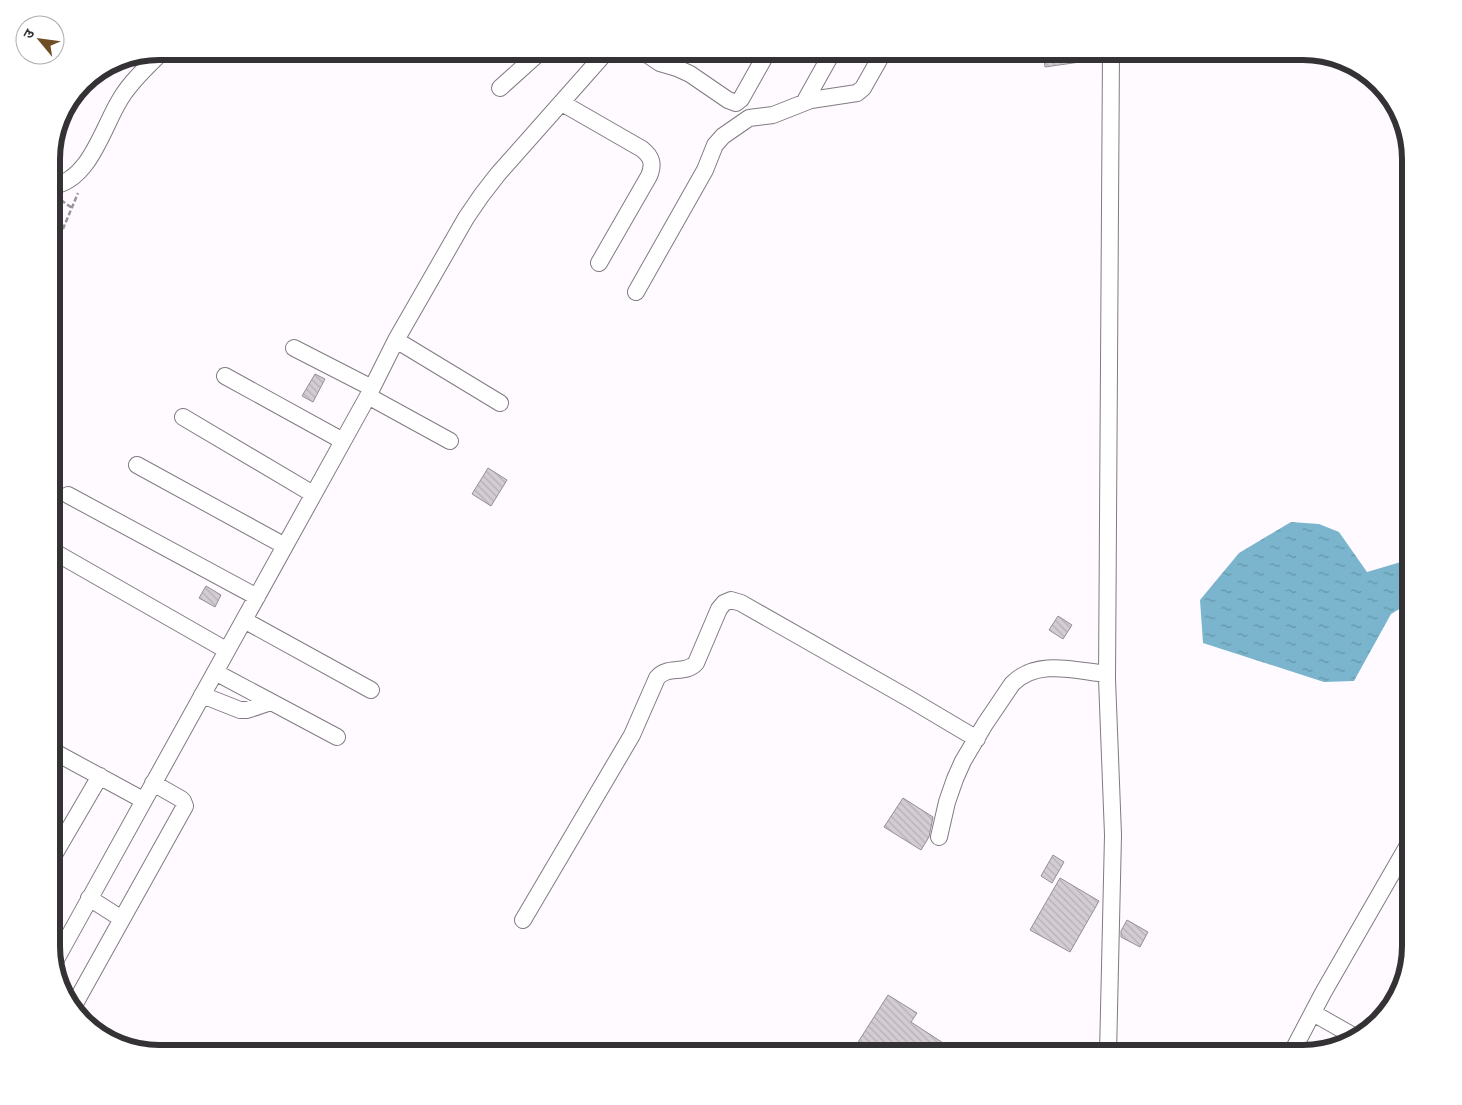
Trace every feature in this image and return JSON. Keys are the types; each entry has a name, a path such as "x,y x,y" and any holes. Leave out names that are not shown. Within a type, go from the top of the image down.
{"street":[{"path":"60,183 68,180 90,159 121,98 153,60"},
{"path":"500,88 531,60"},
{"path":"60,952 314,494 396,340 466,218 498,174 599,60"},
{"path":"656,60 690,74 728,100 736,103 741,100 763,60"},
{"path":"805,101 827,60"},
{"path":"636,292 705,170 718,141 749,118 773,115 805,101 853,94 860,91 879,60"},
{"path":"1108,1045 1113,835 1107,674 1111,60"},
{"path":"562,103 642,149 652,160 649,176 599,264"},
{"path":"396,340 500,403"},
{"path":"294,348 450,441"},
{"path":"225,376 343,441"},
{"path":"183,417 314,494"},
{"path":"138,465 285,546"},
{"path":"68,495 257,597"},
{"path":"60,555 226,650"},
{"path":"523,920 632,735 656,678 666,671 689,668 696,663 719,609 724,603 731,600 793,632 977,739"},
{"path":"244,620 371,690"},
{"path":"939,837 950,789 963,761 1012,684 1020,676 1029,671 1052,668 1107,674"},
{"path":"215,672 338,737"},
{"path":"202,694 240,710 271,702"},
{"path":"60,754 143,800"},
{"path":"60,845 100,776"},
{"path":"77,1000 185,806 181,799 153,783"},
{"path":"1296,1045 1402,856"},
{"path":"89,898 122,919"},
{"path":"1313,1013 1350,1034"}],"path":[{"path":"60,236 78,192"}],"water":[{"path":"1291,522 1319,524 1339,532 1367,572 1402,562 1402,607 1391,614 1354,681 1324,682 1203,643 1200,600 1239,553"}],"building":[{"path":"1044,60 1094,60 1045,67"},
{"path":"315,374 325,379 313,402 302,396"},
{"path":"488,468 507,480 491,506 472,494"},
{"path":"206,586 221,595 215,607 199,598"},
{"path":"1058,616 1072,625 1063,639 1049,630"},
{"path":"903,798 933,817 929,837 921,850 884,827"},
{"path":"1053,855 1064,862 1052,883 1041,876"},
{"path":"1060,878 1099,901 1070,952 1030,930"},
{"path":"1127,920 1148,932 1140,947 1121,937 1121,931"},
{"path":"888,995 917,1013 911,1022 946,1045 856,1045"}]}
